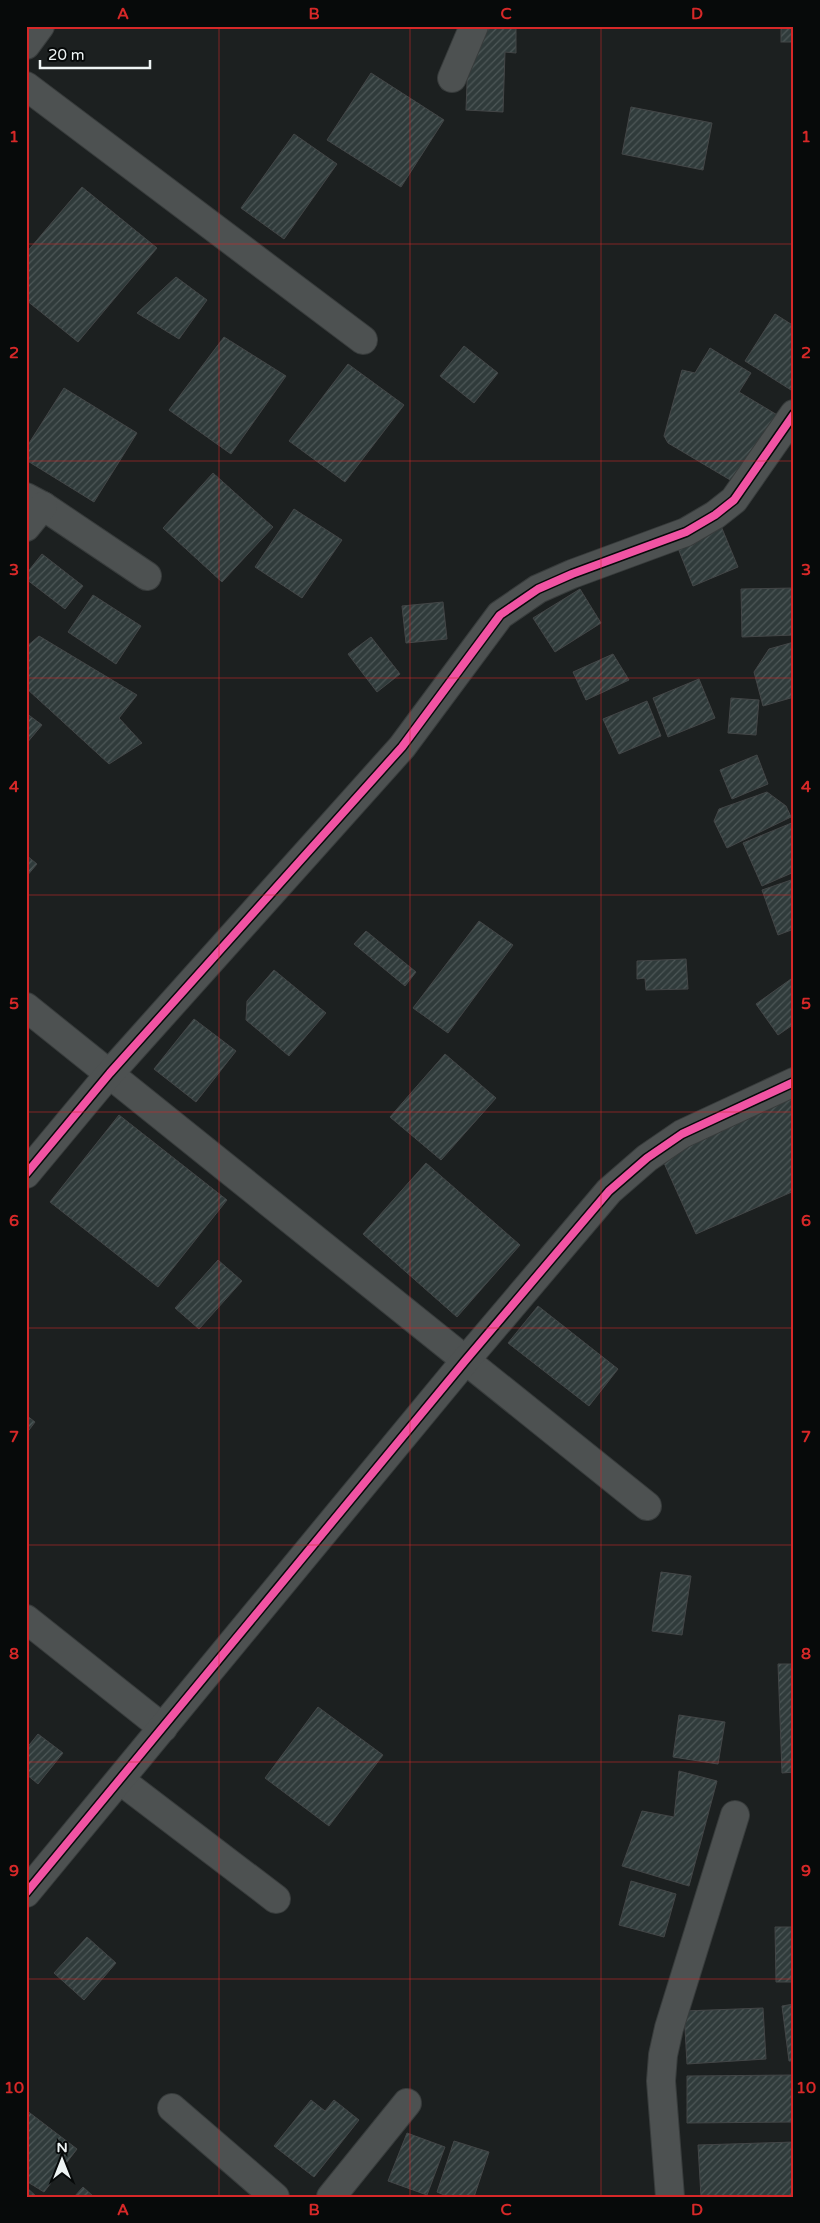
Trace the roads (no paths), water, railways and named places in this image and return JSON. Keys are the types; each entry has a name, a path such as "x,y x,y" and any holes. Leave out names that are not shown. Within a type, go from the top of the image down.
{"street":[{"path":"26,45 40,26"},
{"path":"452,78 474,26"},
{"path":"26,86 363,340"},
{"path":"26,1174 110,1073 402,746 500,615 538,589 572,574 686,532 715,515 734,500 794,414"},
{"path":"26,528 35,502 147,576"},
{"path":"26,1008 110,1073 646,1506"},
{"path":"26,1893 465,1361 609,1191 646,1158 682,1134 794,1082"},
{"path":"26,1619 163,1728"},
{"path":"120,1780 276,1899"},
{"path":"670,2197 660,2081 663,2054 669,2028 735,1815"},
{"path":"331,2197 407,2103"},
{"path":"172,2108 275,2197"}]}
